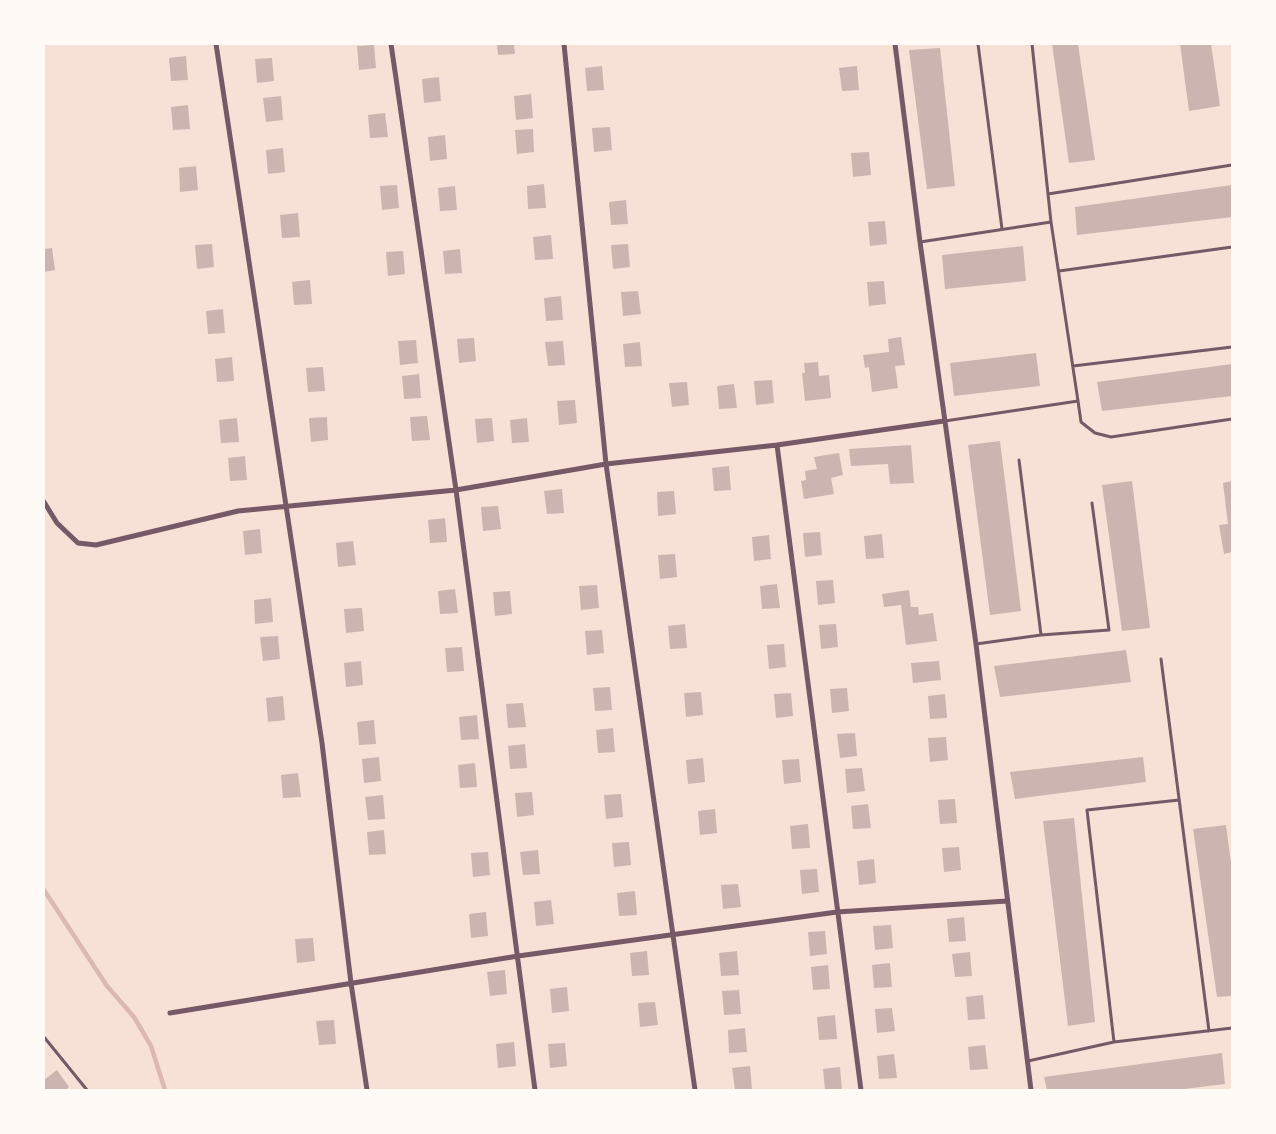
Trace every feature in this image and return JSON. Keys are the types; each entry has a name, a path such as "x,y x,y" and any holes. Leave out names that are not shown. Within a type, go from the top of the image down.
{"street":[{"path":"216,44 288,507 322,743 351,983 367,1090"},
{"path":"391,44 456,490 535,1090"},
{"path":"564,44 606,464 695,1090"},
{"path":"895,44 944,421 976,644 1031,1090"},
{"path":"44,502 57,522 78,543 96,545 238,511 456,490 606,464 777,445 944,421"},
{"path":"777,445 860,1090"},
{"path":"170,1013 518,956 837,912 1007,901"}],"lane":[{"path":"978,44 1002,230"},
{"path":"1032,44 1051,222 1081,422 1095,433 1112,437 1232,420"},
{"path":"1048,194 1232,165"},
{"path":"920,242 1051,222"},
{"path":"1059,270 1232,248"},
{"path":"1073,366 1232,347"},
{"path":"944,421 1078,401"},
{"path":"1019,460 1041,635"},
{"path":"976,644 1041,635 1110,630 1092,503"},
{"path":"1161,659 1208,1031"},
{"path":"1114,1042 1088,810 1178,800"},
{"path":"1027,1061 1114,1042 1232,1028"},
{"path":"44,1037 87,1090"}],"building":[{"path":"497,44 514,44 515,54 498,55"},
{"path":"1052,44 1078,44 1095,160 1069,163"},
{"path":"1180,44 1211,44 1220,106 1189,111"},
{"path":"374,45 376,68 359,70 357,46"},
{"path":"940,48 955,186 927,189 909,50"},
{"path":"186,56 188,80 171,81 169,58"},
{"path":"272,58 274,81 257,83 255,59"},
{"path":"602,66 604,90 587,91 585,68"},
{"path":"857,66 859,90 842,91 839,68"},
{"path":"439,77 441,101 424,103 422,79"},
{"path":"531,94 533,118 516,120 514,96"},
{"path":"281,96 283,120 266,122 263,98"},
{"path":"188,105 190,129 173,130 171,107"},
{"path":"385,113 388,137 370,138 368,115"},
{"path":"610,127 612,150 594,152 592,128"},
{"path":"533,129 534,152 517,154 515,130"},
{"path":"445,135 447,159 430,161 428,137"},
{"path":"283,148 285,172 268,174 266,150"},
{"path":"869,152 871,175 853,177 851,153"},
{"path":"196,166 198,190 180,192 179,168"},
{"path":"544,184 546,208 528,209 527,186"},
{"path":"397,185 399,208 382,210 380,186"},
{"path":"1232,185 1232,217 1077,235 1075,207"},
{"path":"455,186 457,210 440,211 438,188"},
{"path":"626,200 628,224 611,225 609,202"},
{"path":"298,213 300,237 282,238 280,215"},
{"path":"885,221 887,244 870,246 868,222"},
{"path":"551,235 553,259 535,260 533,237"},
{"path":"212,244 214,267 197,269 195,245"},
{"path":"628,244 630,267 613,269 611,245"},
{"path":"1023,246 1026,281 945,289 942,255"},
{"path":"52,248 55,270 44,272 44,249"},
{"path":"460,249 462,273 445,274 443,251"},
{"path":"403,251 405,274 388,276 386,252"},
{"path":"310,280 312,304 294,305 292,282"},
{"path":"884,281 886,304 869,306 867,282"},
{"path":"638,291 641,314 623,316 621,292"},
{"path":"561,296 563,320 546,321 544,298"},
{"path":"223,309 225,333 208,334 206,311"},
{"path":"901,337 905,365 895,366 898,388 872,392 869,367 865,368 863,355 889,352 888,339"},
{"path":"474,338 476,361 459,363 457,339"},
{"path":"416,340 418,363 400,365 398,341"},
{"path":"563,341 565,365 548,366 545,342"},
{"path":"640,342 642,366 625,367 623,344"},
{"path":"1036,353 1040,386 954,396 950,363"},
{"path":"232,357 234,381 217,382 215,359"},
{"path":"818,362 819,376 829,375 831,398 805,401 802,373 805,373 804,363"},
{"path":"1232,364 1232,396 1102,411 1097,382"},
{"path":"323,367 325,391 308,392 306,368"},
{"path":"419,374 421,398 404,399 402,376"},
{"path":"772,380 774,403 756,405 754,381"},
{"path":"687,382 689,405 672,407 669,383"},
{"path":"734,384 737,408 719,409 717,386"},
{"path":"575,400 577,423 559,425 557,401"},
{"path":"427,416 430,440 412,441 410,417"},
{"path":"327,417 328,440 311,442 309,418"},
{"path":"237,418 239,442 221,443 219,420"},
{"path":"492,418 494,441 477,443 475,419"},
{"path":"527,418 529,442 512,443 510,420"},
{"path":"1000,441 1021,611 990,615 968,445"},
{"path":"911,445 914,483 890,484 888,464 851,466 849,449"},
{"path":"839,453 843,475 831,478 834,494 804,499 801,481 806,480 805,471 817,469 814,457"},
{"path":"245,456 247,480 230,481 228,458"},
{"path":"729,466 731,490 714,491 712,468"},
{"path":"1132,481 1150,628 1122,631 1102,485"},
{"path":"1232,481 1232,552 1224,554 1219,525 1228,524 1223,483"},
{"path":"562,489 564,513 547,514 544,491"},
{"path":"674,491 676,514 658,516 657,492"},
{"path":"498,506 501,529 483,531 481,507"},
{"path":"445,518 447,542 430,543 428,520"},
{"path":"260,529 262,553 245,555 243,531"},
{"path":"820,532 822,555 805,557 803,533"},
{"path":"882,534 884,558 866,559 864,536"},
{"path":"769,535 771,559 754,561 752,537"},
{"path":"353,541 356,565 338,567 336,543"},
{"path":"675,554 677,577 660,579 658,555"},
{"path":"833,580 835,603 818,605 816,581"},
{"path":"777,584 780,608 762,609 760,586"},
{"path":"597,585 599,608 581,610 579,586"},
{"path":"455,589 458,613 440,614 438,591"},
{"path":"909,590 911,607 918,607 919,615 933,613 937,641 906,645 901,605 884,607 882,594"},
{"path":"510,591 512,614 495,616 493,592"},
{"path":"271,598 273,622 255,624 254,600"},
{"path":"362,608 364,631 346,633 344,609"},
{"path":"685,624 687,648 670,649 668,626"},
{"path":"836,624 838,647 821,649 819,625"},
{"path":"602,630 604,653 587,655 585,631"},
{"path":"278,636 280,659 263,661 260,637"},
{"path":"784,644 786,667 769,669 767,645"},
{"path":"462,647 464,671 447,672 445,648"},
{"path":"1126,650 1131,682 1000,697 994,666"},
{"path":"361,661 363,685 346,687 344,663"},
{"path":"939,661 941,680 913,683 911,663"},
{"path":"610,687 612,710 595,711 593,688"},
{"path":"847,688 849,711 832,713 830,689"},
{"path":"701,692 703,715 686,717 684,693"},
{"path":"791,693 793,716 776,718 774,694"},
{"path":"945,694 947,718 930,719 928,696"},
{"path":"283,696 285,720 268,722 266,698"},
{"path":"523,703 526,727 508,728 506,704"},
{"path":"477,715 479,739 461,740 459,717"},
{"path":"374,720 376,744 359,745 357,722"},
{"path":"613,728 615,752 598,753 596,730"},
{"path":"855,733 857,756 840,758 837,734"},
{"path":"946,737 948,760 930,762 928,738"},
{"path":"525,744 527,768 510,769 508,746"},
{"path":"379,757 381,781 364,783 362,759"},
{"path":"1143,757 1146,782 1015,799 1010,772"},
{"path":"703,758 705,782 688,784 686,760"},
{"path":"799,759 801,782 784,784 782,760"},
{"path":"475,763 477,787 460,788 458,765"},
{"path":"862,768 865,791 847,793 845,769"},
{"path":"298,773 301,797 283,798 281,775"},
{"path":"532,792 534,815 517,817 515,793"},
{"path":"621,794 623,817 606,819 604,795"},
{"path":"383,795 385,819 368,820 365,797"},
{"path":"955,799 957,823 940,824 938,800"},
{"path":"868,804 871,828 853,829 851,806"},
{"path":"715,809 717,833 700,835 698,811"},
{"path":"1074,818 1095,1022 1068,1026 1043,821"},
{"path":"808,824 810,848 792,849 790,826"},
{"path":"1226,825 1232,870 1232,996 1217,997 1193,829"},
{"path":"384,830 386,854 369,855 367,832"},
{"path":"629,842 631,865 614,867 612,843"},
{"path":"959,847 961,870 944,872 942,848"},
{"path":"538,850 540,874 523,875 520,852"},
{"path":"488,852 490,875 473,877 471,853"},
{"path":"874,859 876,883 859,885 857,861"},
{"path":"817,869 819,892 802,894 800,870"},
{"path":"738,884 741,907 723,909 721,885"},
{"path":"635,891 637,915 619,916 617,893"},
{"path":"551,900 554,924 536,926 534,902"},
{"path":"486,912 488,936 471,938 469,914"},
{"path":"964,917 966,941 949,942 947,919"},
{"path":"891,925 893,948 875,950 873,926"},
{"path":"825,931 827,954 810,956 808,932"},
{"path":"313,938 315,961 297,963 295,939"},
{"path":"647,951 649,975 632,976 630,953"},
{"path":"737,951 739,975 721,976 719,953"},
{"path":"970,952 972,976 955,977 952,954"},
{"path":"890,963 892,987 874,988 872,965"},
{"path":"828,965 830,989 813,990 811,967"},
{"path":"505,970 507,994 490,996 487,972"},
{"path":"567,987 569,1011 552,1013 550,989"},
{"path":"739,990 741,1014 724,1015 722,991"},
{"path":"983,995 985,1019 968,1020 966,997"},
{"path":"655,1002 658,1025 640,1027 638,1003"},
{"path":"892,1008 895,1031 877,1033 875,1009"},
{"path":"835,1015 837,1039 819,1040 817,1017"},
{"path":"334,1020 336,1044 319,1045 316,1021"},
{"path":"745,1028 747,1052 729,1053 728,1030"},
{"path":"514,1042 516,1066 498,1068 496,1044"},
{"path":"565,1043 567,1066 550,1068 548,1044"},
{"path":"985,1045 988,1069 970,1070 968,1047"},
{"path":"1222,1053 1225,1084 1176,1090 1047,1090 1044,1077"},
{"path":"894,1054 897,1078 879,1079 877,1056"},
{"path":"750,1066 752,1089 735,1090 732,1068"},
{"path":"840,1067 842,1090 825,1090 823,1069"},
{"path":"57,1070 69,1087 66,1090 44,1090 44,1080"}],"waterway":[{"path":"44,890 107,986 134,1017 151,1046 165,1090"}]}
